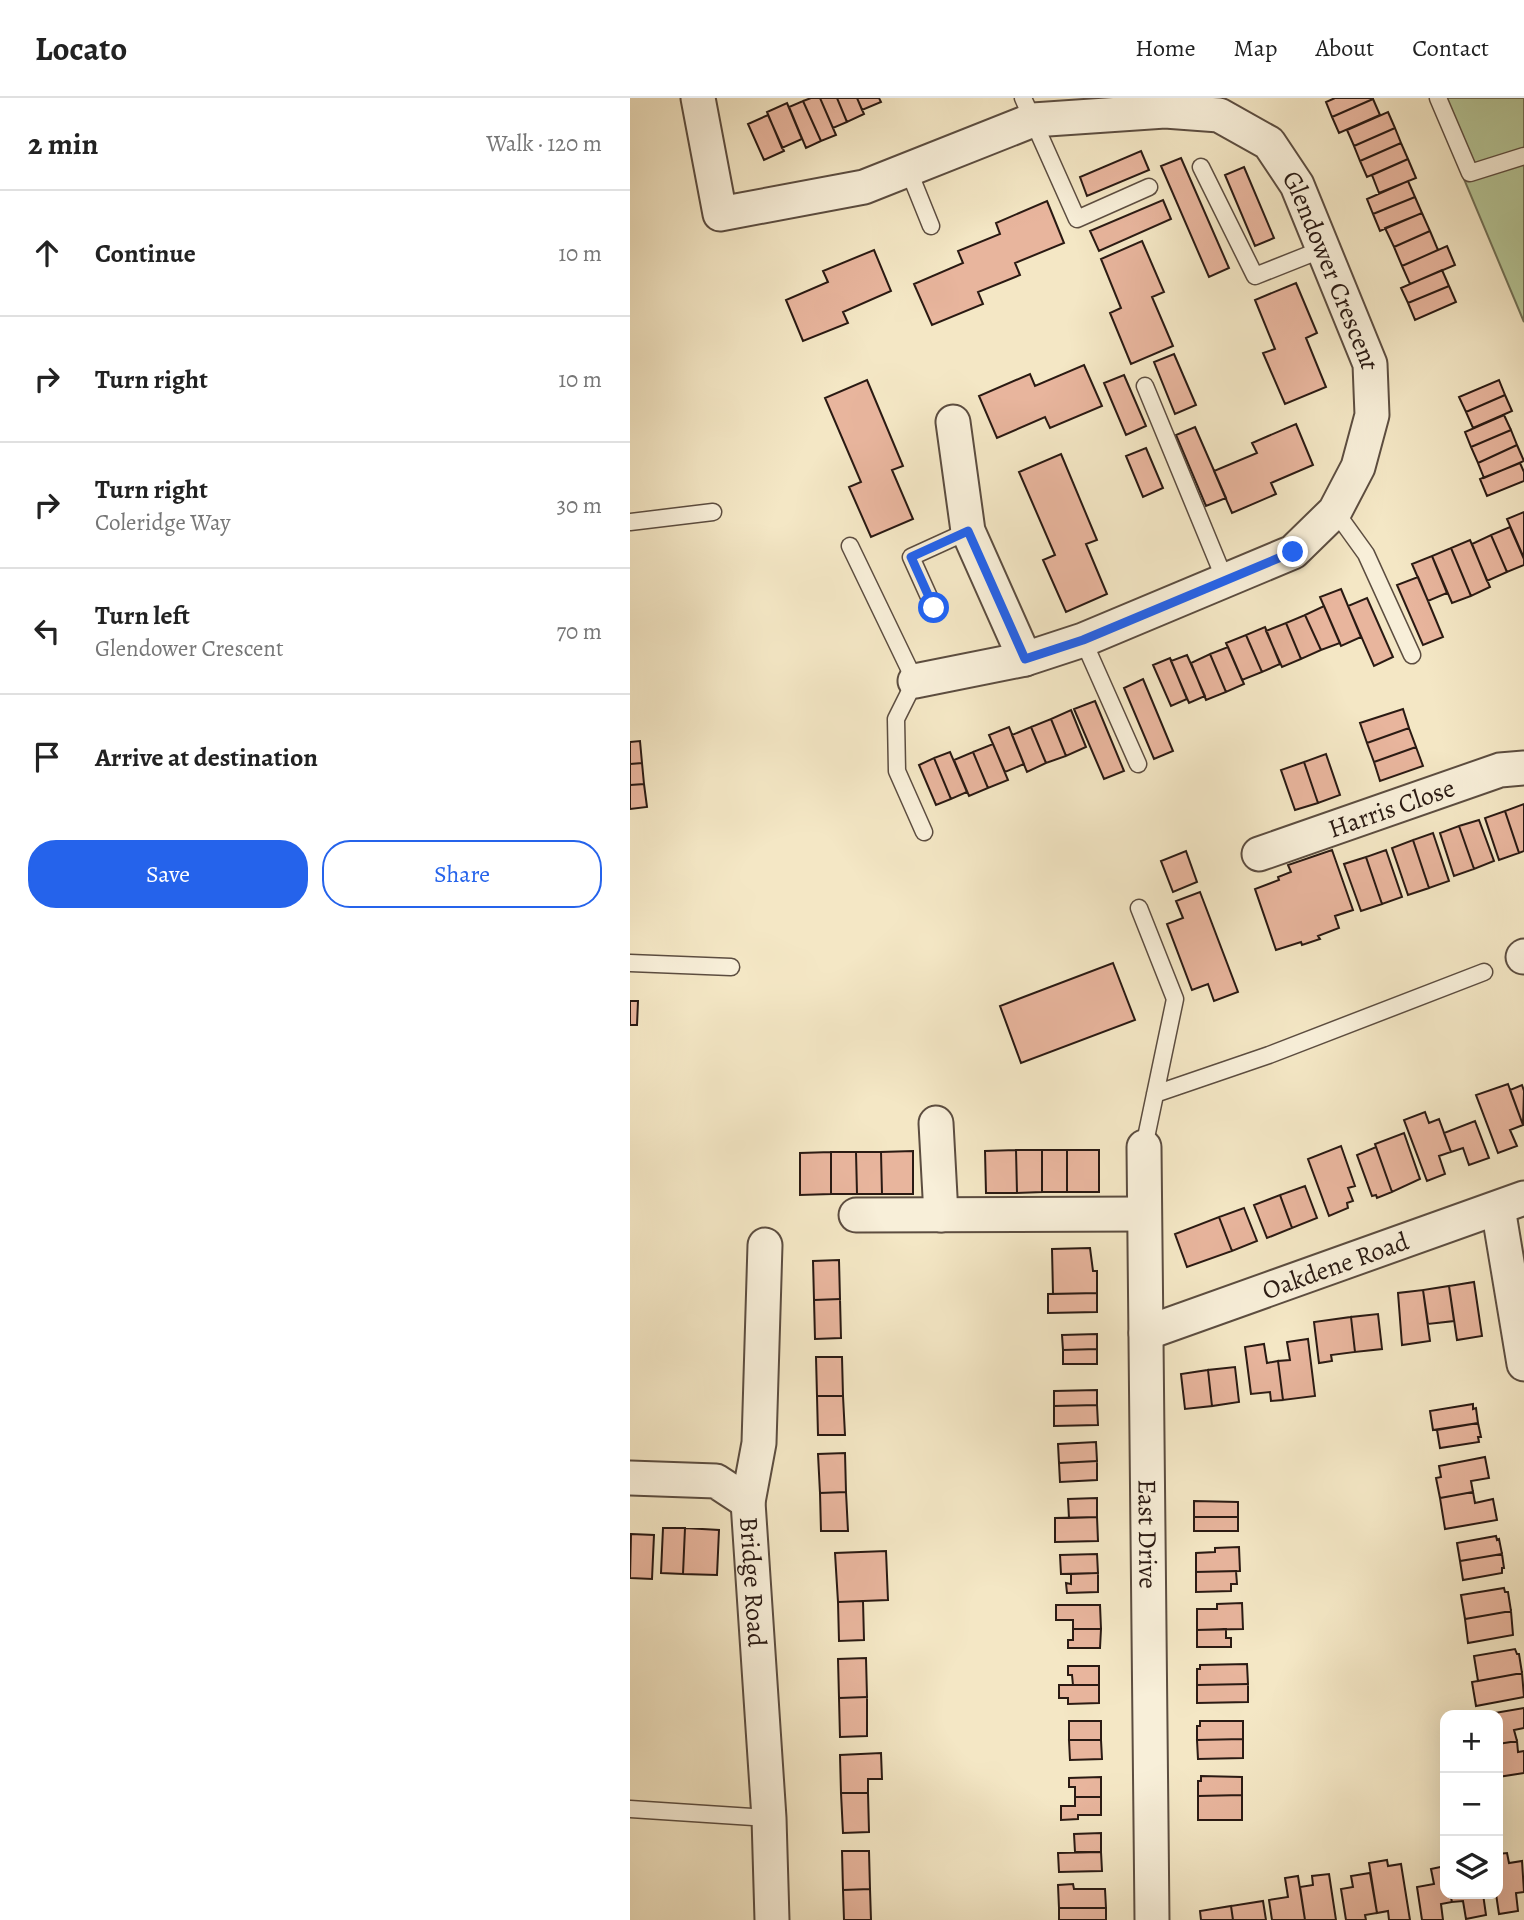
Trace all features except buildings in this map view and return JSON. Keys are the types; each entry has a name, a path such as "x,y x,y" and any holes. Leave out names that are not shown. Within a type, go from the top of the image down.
{"street":[{"name":"Glendower Crescent","path":"698,98 720,214 863,187 908,169 1028,109 1165,111 1222,106 1269,143 1297,185 1370,364 1372,415 1358,467 1335,511 1293,552 1083,640 1025,659 915,681"},
{"path":"953,422 968,531 1025,659"},
{"name":"Harris Close","path":"1259,854 1500,770 1524,768"},
{"path":"936,1123 941,1215"},
{"name":"East Drive","path":"1144,1147 1152,1920"},
{"path":"1511,1203 1524,1364"},
{"name":"Oakdene Road","path":"1146,1333 1511,1203"},
{"path":"856,1215 1144,1214"},
{"name":"Bridge Road","path":"765,1245 759,1443 748,1502 769,1818 772,1920"},
{"path":"630,1478 716,1481 748,1502"}],"lane":[{"path":"1438,98 1470,173 1524,156"},
{"path":"1028,109 1077,219 1149,187"},
{"path":"1201,167 1255,276 1323,248"},
{"path":"908,169 931,226"},
{"path":"1145,386 1225,580"},
{"path":"1335,511 1366,554 1412,655"},
{"path":"630,522 713,512"},
{"path":"934,608 911,557 968,531"},
{"path":"850,546 915,681 896,719 897,771 925,832"},
{"path":"1083,640 1138,764"},
{"path":"1139,908 1175,999 1144,1147"},
{"path":"630,963 731,967"},
{"path":"1155,1094 1269,1055 1484,972"},
{"path":"630,1809 769,1818"}],"green space":[{"path":"1430,98 1524,98 1524,322"}],"route":[{"path":"934,608 911,557 968,531 1025,659 1083,640 1293,552"}]}
